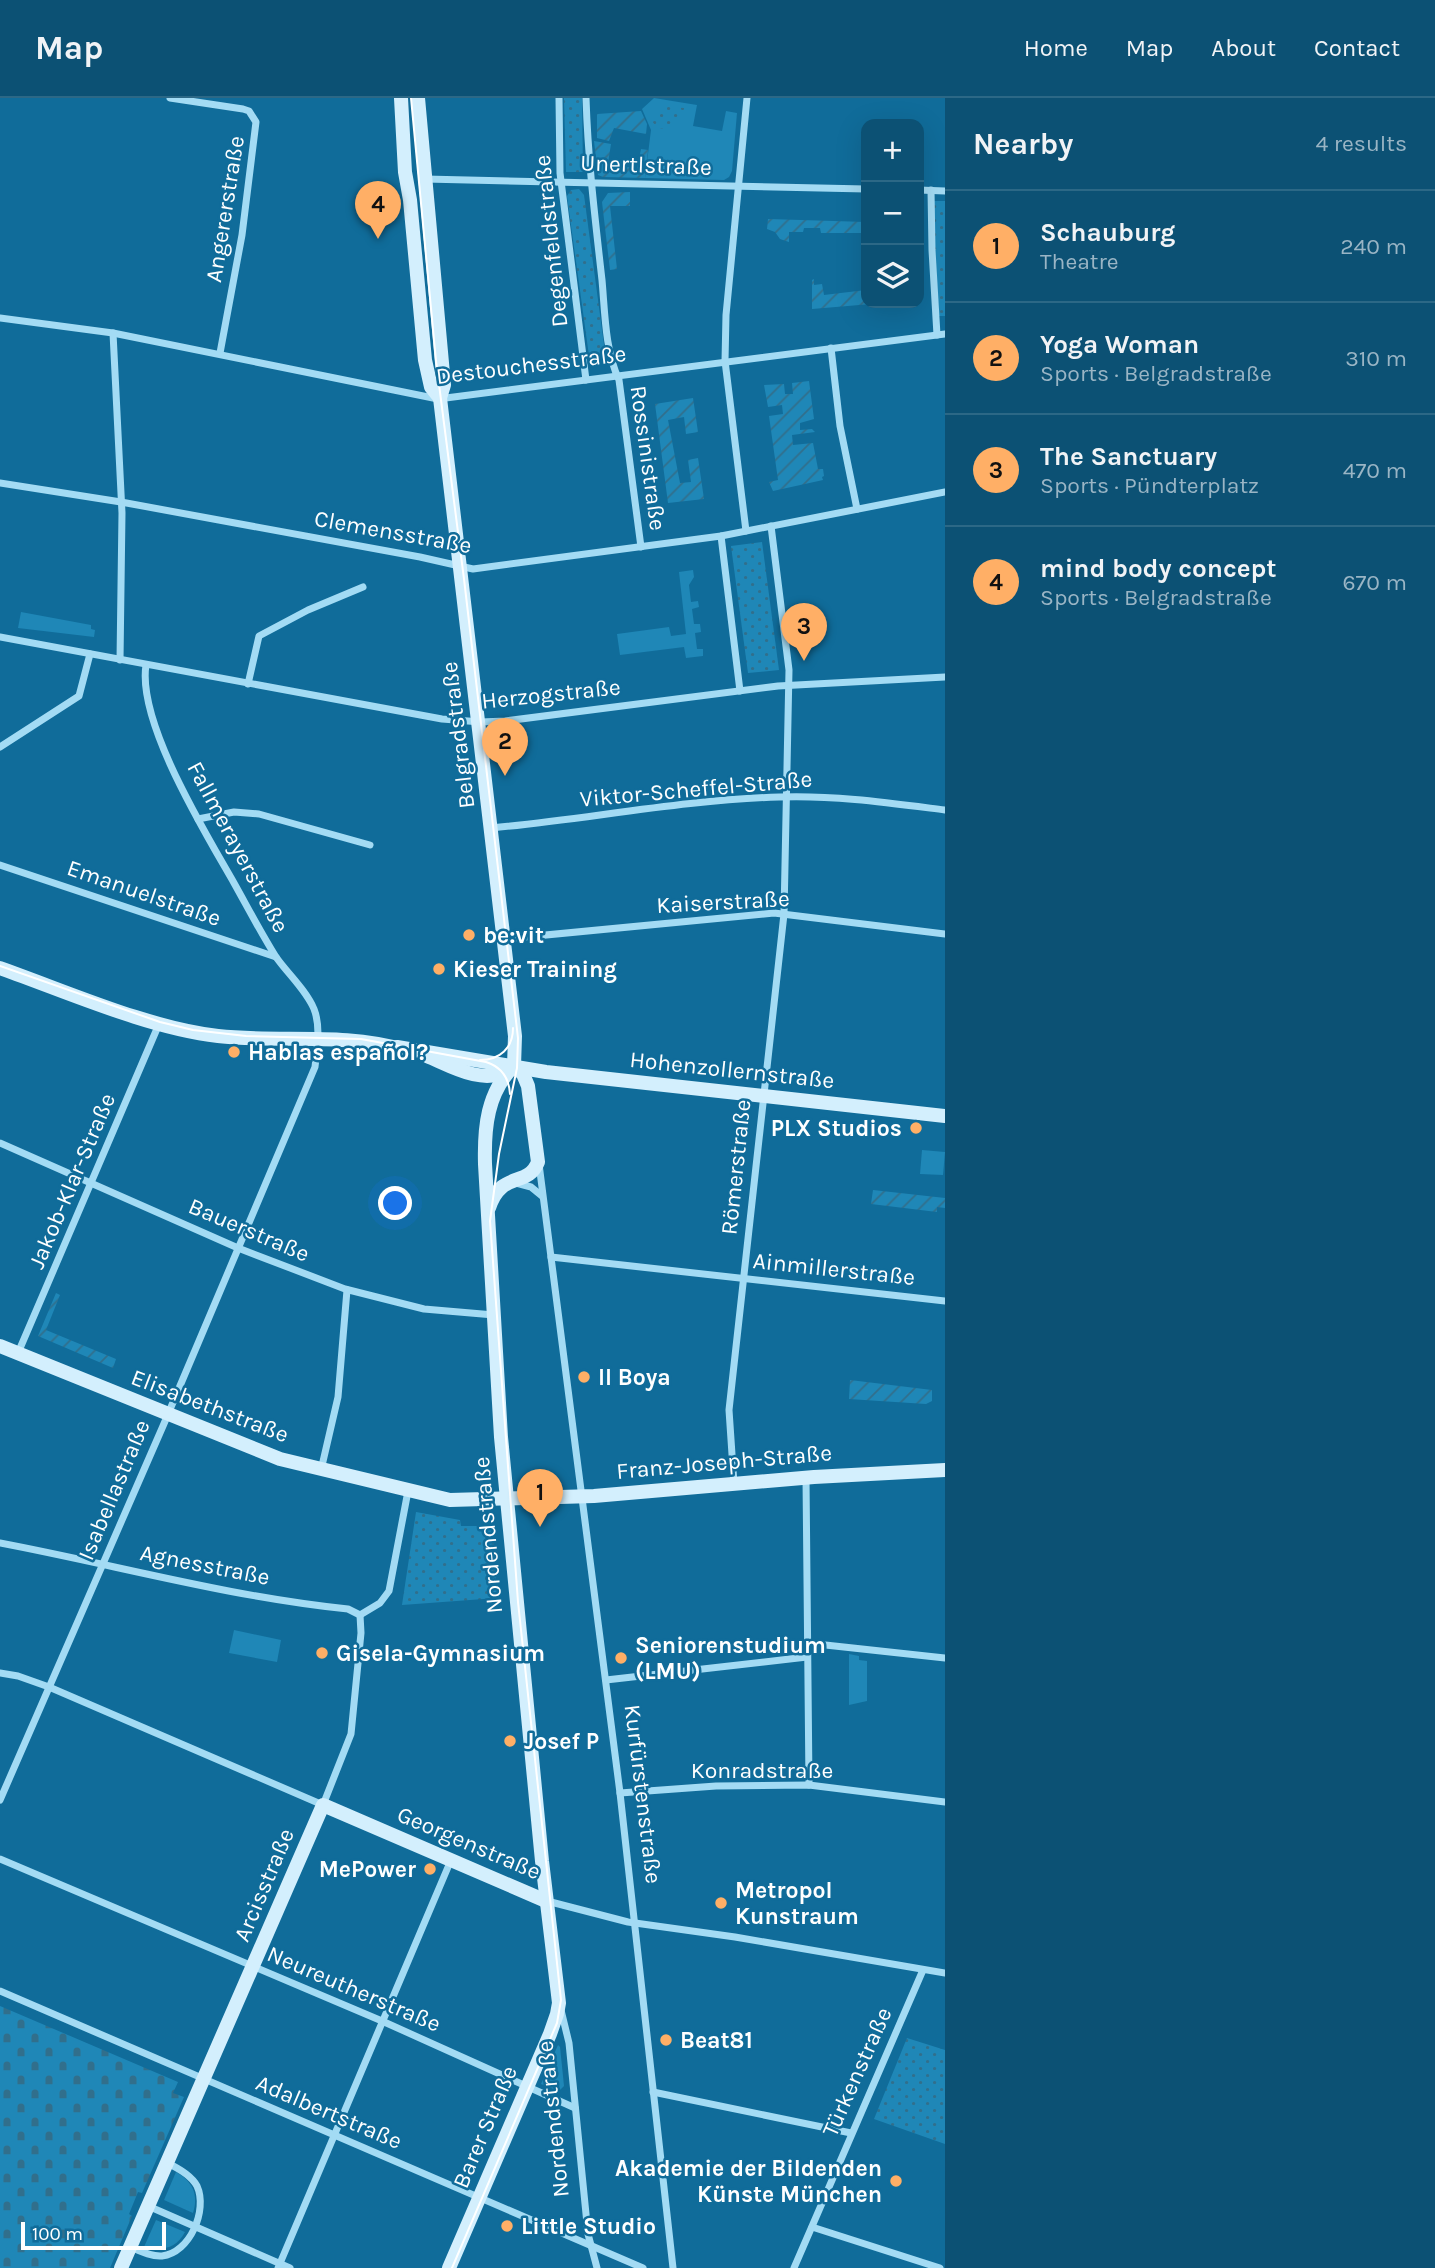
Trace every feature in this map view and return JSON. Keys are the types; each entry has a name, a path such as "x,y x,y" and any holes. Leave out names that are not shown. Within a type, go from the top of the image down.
{"main road":[{"name":"Belgradstraße","path":"401,98 405,172 425,360 431,387 440,398"},
{"name":"Belgradstraße","path":"418,98 444,385 440,398 504,939 515,1039 514,1066"},
{"name":"Hohenzollernstraße","path":"0,968 160,1024 192,1032 230,1037 361,1041 581,1076 945,1116"},
{"name":"Hohenzollernstraße","path":"397,1048 482,1076 495,1089"},
{"name":"Hohenzollernstraße","path":"482,1076 497,1075 514,1066"},
{"path":"488,1213 495,1194 507,1183 533,1171 538,1156 528,1086 523,1074 514,1066 495,1089"},
{"name":"Nordendstraße","path":"495,1089 488,1117 485,1164 494,1315 507,1500 546,1901 559,2003"},
{"path":"485,1164 497,1180 507,1183"},
{"name":"Elisabethstraße","path":"0,1346 280,1459 459,1501 507,1500"},
{"name":"Franz-Joseph-Straße","path":"507,1500 583,1497 806,1478 945,1470"},
{"name":"Georgenstraße","path":"323,1805 546,1901"},
{"name":"Arcisstraße","path":"121,2268 323,1805"},
{"name":"Barer Straße","path":"450,2268 555,2022 559,2003"}],"street":[{"name":"Angererstraße","path":"170,98 243,109 249,111 257,122 242,235 220,353"},
{"name":"Degenfeldstraße","path":"559,98 562,182 586,380"},
{"name":"Degenfeldstraße","path":"586,98 589,183 612,364 616,375"},
{"path":"746,531 725,362 726,314 747,98"},
{"name":"Unertlstraße","path":"425,179 861,189"},
{"path":"924,190 945,191"},
{"path":"931,190 932,250 941,335"},
{"name":"Destouchesstraße","path":"0,318 113,333 440,398 941,335"},
{"path":"113,333 121,502 120,660"},
{"path":"831,348 840,426 857,509"},
{"name":"Rossinistraße","path":"616,375 641,547"},
{"name":"Clemensstraße","path":"0,483 121,502 473,569 721,536 945,492"},
{"name":"Römerstraße","path":"734,1485 729,1424 784,914 789,685 771,526"},
{"path":"721,536 740,691"},
{"path":"248,684 259,636 308,610 363,587"},
{"name":"Herzogstraße","path":"0,637 442,719 479,722 789,685 945,677"},
{"path":"0,747 79,696 90,654"},
{"name":"Fallmerayerstraße","path":"146,665 144,681 147,702 166,752 198,819 277,957 314,1009 318,1038"},
{"name":"Viktor-Scheffel-Straße","path":"491,828 710,802 786,796 864,799 945,810"},
{"path":"198,819 234,811 259,814 370,845"},
{"name":"Emanuelstraße","path":"0,865 277,957"},
{"name":"Kaiserstraße","path":"504,939 784,914 945,934"},
{"name":"Jakob-Klar-Straße","path":"18,1353 160,1024"},
{"name":"Isabellastraße","path":"0,1800 168,1415 315,1067 318,1038"},
{"name":"Bauerstraße","path":"0,1143 238,1248 347,1290 424,1308 494,1315"},
{"name":"Kurfürstenstraße","path":"538,1156 620,1793 673,2268"},
{"path":"507,1183 531,1187 540,1193 544,1200"},
{"name":"Ainmillerstraße","path":"551,1257 945,1301"},
{"path":"321,1470 338,1397 347,1290"},
{"path":"806,1478 809,1785"},
{"path":"360,1615 375,1607 389,1591 408,1491"},
{"name":"Agnesstraße","path":"0,1543 103,1563 218,1590 348,1609 360,1615"},
{"name":"Arcisstraße","path":"323,1805 351,1734 362,1628 360,1615"},
{"path":"807,1643 945,1658"},
{"path":"606,1681 807,1657"},
{"name":"Georgenstraße","path":"0,1673 18,1676 48,1687 323,1805"},
{"name":"Konradstraße","path":"620,1793 716,1786 809,1785 945,1802"},
{"name":"Neureutherstraße","path":"0,1858 382,2021 575,2108"},
{"path":"279,2266 451,1860"},
{"name":"Georgenstraße","path":"546,1901 634,1922 945,1973"},
{"name":"Türkenstraße","path":"794,2268 923,1970"},
{"name":"Adalbertstraße","path":"0,1991 643,2268"},
{"name":"Nordendstraße","path":"559,2003 569,2043 588,2234 597,2268"},
{"path":"653,2092 851,2133"},
{"path":"131,2247 156,2256 169,2254 185,2244 195,2226 200,2207 198,2189 192,2180 167,2163"},
{"path":"148,2206 279,2266 290,2268"},
{"path":"812,2227 940,2268"}],"green space":[{"path":"564,98 582,98 583,172 566,172"},
{"path":"654,98 697,105 693,126 722,131 726,111 737,113 732,171 729,177 724,180 645,178 651,130 642,109"},
{"path":"661,106 684,108 683,120 673,119 673,125 668,129 657,128 652,121 653,113"},
{"path":"641,111 647,124 646,134 614,128 609,141 597,138 597,114"},
{"path":"594,141 611,144 608,163 637,169 641,149 648,150 645,178 598,175"},
{"path":"579,189 584,195 606,360 590,363 567,196 571,190"},
{"path":"630,192 630,206 610,206 617,269 610,270 602,202 608,193"},
{"path":"934,201 945,201 945,316 939,316"},
{"path":"768,219 861,222 861,233 821,233 820,228 804,228 803,232 789,232 789,242 767,229"},
{"path":"814,279 814,285 822,284 824,295 861,291 861,305 812,309"},
{"path":"809,381 814,419 800,423 800,430 812,429 815,432 792,435 793,445 813,443 818,469 823,469 823,480 773,491 769,482 778,480 769,416 783,414 782,405 768,407 764,385 784,384 785,394 793,394 792,383"},
{"path":"693,398 698,432 686,434 684,417 668,420 680,483 691,482 688,460 698,458 704,499 668,503 655,404"},
{"path":"762,542 779,670 748,673 731,546"},
{"path":"693,570 694,577 689,585 691,602 698,601 699,607 692,609 694,624 700,624 701,632 695,633 697,649 703,649 703,656 686,658 684,647 620,655 617,634 669,627 671,636 686,634 679,572"},
{"path":"21,612 91,625 91,629 95,630 94,637 18,628"},
{"path":"922,1150 945,1152 943,1175 920,1174"},
{"path":"873,1190 945,1198 945,1208 937,1207 937,1212 871,1204"},
{"path":"56,1293 60,1295 46,1330 116,1359 113,1368 38,1336"},
{"path":"850,1380 932,1390 932,1401 926,1404 849,1399"},
{"path":"416,1512 460,1520 461,1526 493,1526 497,1598 402,1605"},
{"path":"234,1630 281,1640 277,1662 229,1653"},
{"path":"849,1654 867,1661 867,1701 849,1705"},
{"path":"0,2006 178,2082 173,2093 184,2097 142,2193 138,2192 129,2214 132,2216 110,2268 0,2268"},
{"path":"907,2038 945,2050 945,2144 874,2119"},
{"path":"558,2045 564,2086 559,2091 541,2084"},
{"path":"176,2172 193,2189 193,2213 164,2200"},
{"path":"156,2220 185,2232 177,2242 168,2247 144,2247"}],"tram line":[{"path":"411,98 436,361 518,1038 517,1068 499,1154 490,1221 518,1602 561,2000 557,2023 452,2268"},
{"path":"0,966 160,1022 193,1030 246,1036 361,1039 486,1062 504,1074 510,1094"},
{"path":"480,1060 494,1058 504,1052 511,1041 513,1028"}],"place":[{"name":"mind body concept","path":"378,239"},
{"name":"The Sanctuary","path":"804,661"},
{"name":"Yoga Woman","path":"505,776"},
{"name":"be:vit","path":"469,935"},
{"name":"Kieser Training","path":"439,969"},
{"name":"Hablas español?","path":"234,1052"},
{"name":"PLX Studios","path":"916,1128"},
{"name":"Il Boya","path":"584,1377"},
{"name":"Schauburg","path":"540,1527"},
{"name":"Gisela-Gymnasium","path":"322,1653"},
{"name":"Seniorenstudium (LMU)","path":"621,1658"},
{"name":"Josef P","path":"510,1741"},
{"name":"MePower","path":"430,1869"},
{"name":"Metropol Kunstraum","path":"721,1903"},
{"name":"Beat81","path":"666,2040"},
{"name":"Akademie der Bildenden Künste München","path":"896,2181"},
{"name":"Little Studio","path":"507,2226"}]}
